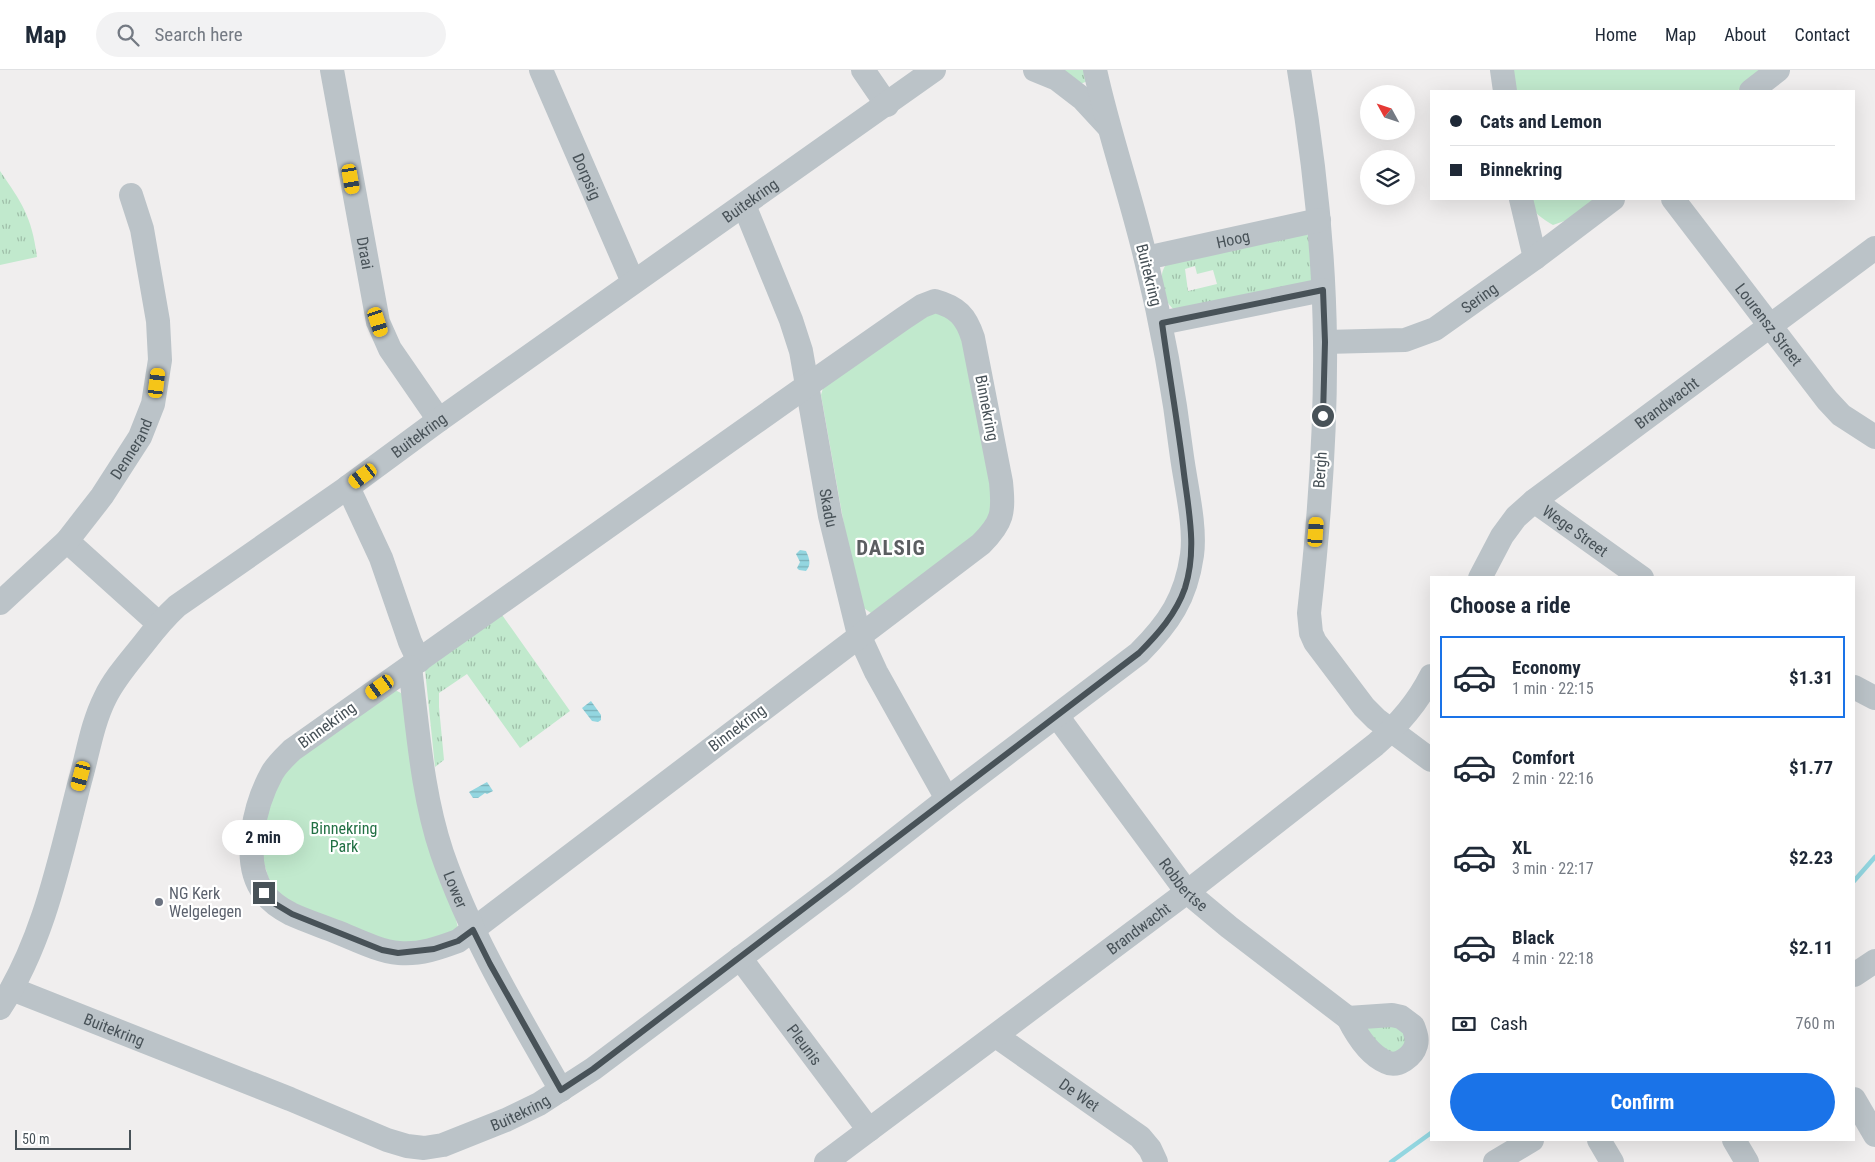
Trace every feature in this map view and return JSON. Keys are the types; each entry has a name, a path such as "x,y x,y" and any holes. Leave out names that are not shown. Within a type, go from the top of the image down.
{"street":[{"name":"Draai","path":"332,70 378,322 390,349 439,420"},
{"name":"Dorpsig","path":"541,70 633,282"},
{"path":"863,70 887,105"},
{"name":"Buitekring","path":"934,70 439,420 348,487 177,606 158,623 120,673 104,699 91,737 61,856 40,924 6,999 220,1071 387,1140 407,1146 424,1148 443,1145 506,1120 539,1104 593,1069 1139,653 1156,636 1173,614 1185,588 1192,554 1192,530 1162,323 1095,70"},
{"name":"Buitekring","path":"1035,70 1057,79 1083,99 1109,126"},
{"name":"Bergh","path":"1299,70 1308,123 1319,220 1325,342 1322,453 1309,624 1310,633 1364,707 1430,759"},
{"path":"1502,70 1505,90"},
{"path":"1752,90 1778,70"},
{"name":"Dennerand","path":"0,603 66,541 102,496 140,437 153,404 160,360 158,321 142,229 130,195"},
{"path":"1521,200 1535,258"},
{"name":"Sering","path":"1325,342 1405,340 1435,329 1535,258 1612,200"},
{"name":"Lourensz Street","path":"1674,200 1827,400 1841,415 1875,437"},
{"name":"Skadu","path":"744,205 791,320 801,351 830,516 859,635 876,672 947,799"},
{"name":"Hoog","path":"1146,258 1319,220"},
{"name":"Brandwacht","path":"1481,576 1502,536 1516,517 1534,501 1875,248"},
{"path":"1162,323 1323,290"},
{"name":"Binnekring","path":"936,301 949,305 959,312 969,324 1001,482 1003,506 1000,518 993,532 981,544 859,635 458,941 434,949 398,953 382,950 280,908 264,893 252,867 251,855 254,823 273,772 292,750 904,318 922,306 936,301"},
{"name":"Lower","path":"348,487 382,558 410,642 414,664 425,781 442,853 473,930 490,964 561,1090"},
{"name":"Wege Street","path":"1534,501 1639,576"},
{"path":"66,541 158,623"},
{"name":"Brandwacht","path":"838,1158 869,1130 1187,892 1392,731 1413,705 1430,678"},
{"name":"Robbertse","path":"1057,716 1187,892 1229,927 1348,1018"},
{"name":"Pleunis","path":"740,958 869,1130"},
{"path":"1855,974 1875,961"},
{"name":"De Wet","path":"996,1036 1140,1137 1150,1149 1156,1162"},
{"path":"1855,1101 1875,1136"},
{"path":"1495,1162 1530,1141"},
{"path":"1600,1141 1612,1162"},
{"path":"1735,1141 1746,1162"}],"green space":[{"path":"1059,70 1089,70 1088,81 1080,84"},
{"path":"1511,70 1764,70 1738,90 1514,90"},
{"path":"0,171 25,211 32,231 37,257 0,265"},
{"path":"1529,200 1596,200 1570,219 1553,225 1542,218 1530,204"},
{"path":"1304,234 1310,236 1313,280 1305,285 1174,310 1166,300 1162,287 1162,273 1166,265","holes":["1195,266 1197,274 1213,270 1217,284 1188,291 1185,269"]},
{"path":"930,309 958,316 993,477 989,526 871,613 858,604 821,395 823,388"},
{"path":"500,612 570,711 520,748 467,674 439,693 444,760 435,767 425,670"},
{"name":"Binnekring Park","path":"395,690 405,698 458,928 455,933 403,948 301,909 273,893 258,843 263,821 284,768"},
{"path":"1397,1024 1404,1028 1407,1049 1390,1054 1360,1028"}],"water":[{"path":"800,550 806,551 809,559 809,566 806,571 797,568 800,562 796,554"},
{"path":"591,701 601,715 601,720 598,722 592,721 582,708"},
{"path":"487,782 493,791 485,793 478,798 473,798 469,792"}],"waterway":[{"path":"1855,880 1875,857"},
{"path":"1391,1162 1430,1134"}],"place":[{"name":"NG Kerk Welgelegen","path":"159,902"}],"district":[{"name":"DALSIG","path":"891,548"}],"route":[{"path":"264,893 280,908 292,914 382,950 398,953 434,949 458,941 473,930 561,1090 593,1069 840,883 1139,653 1156,636 1173,614 1185,588 1192,554 1192,530 1162,323 1323,290 1325,342 1323,416"}]}
